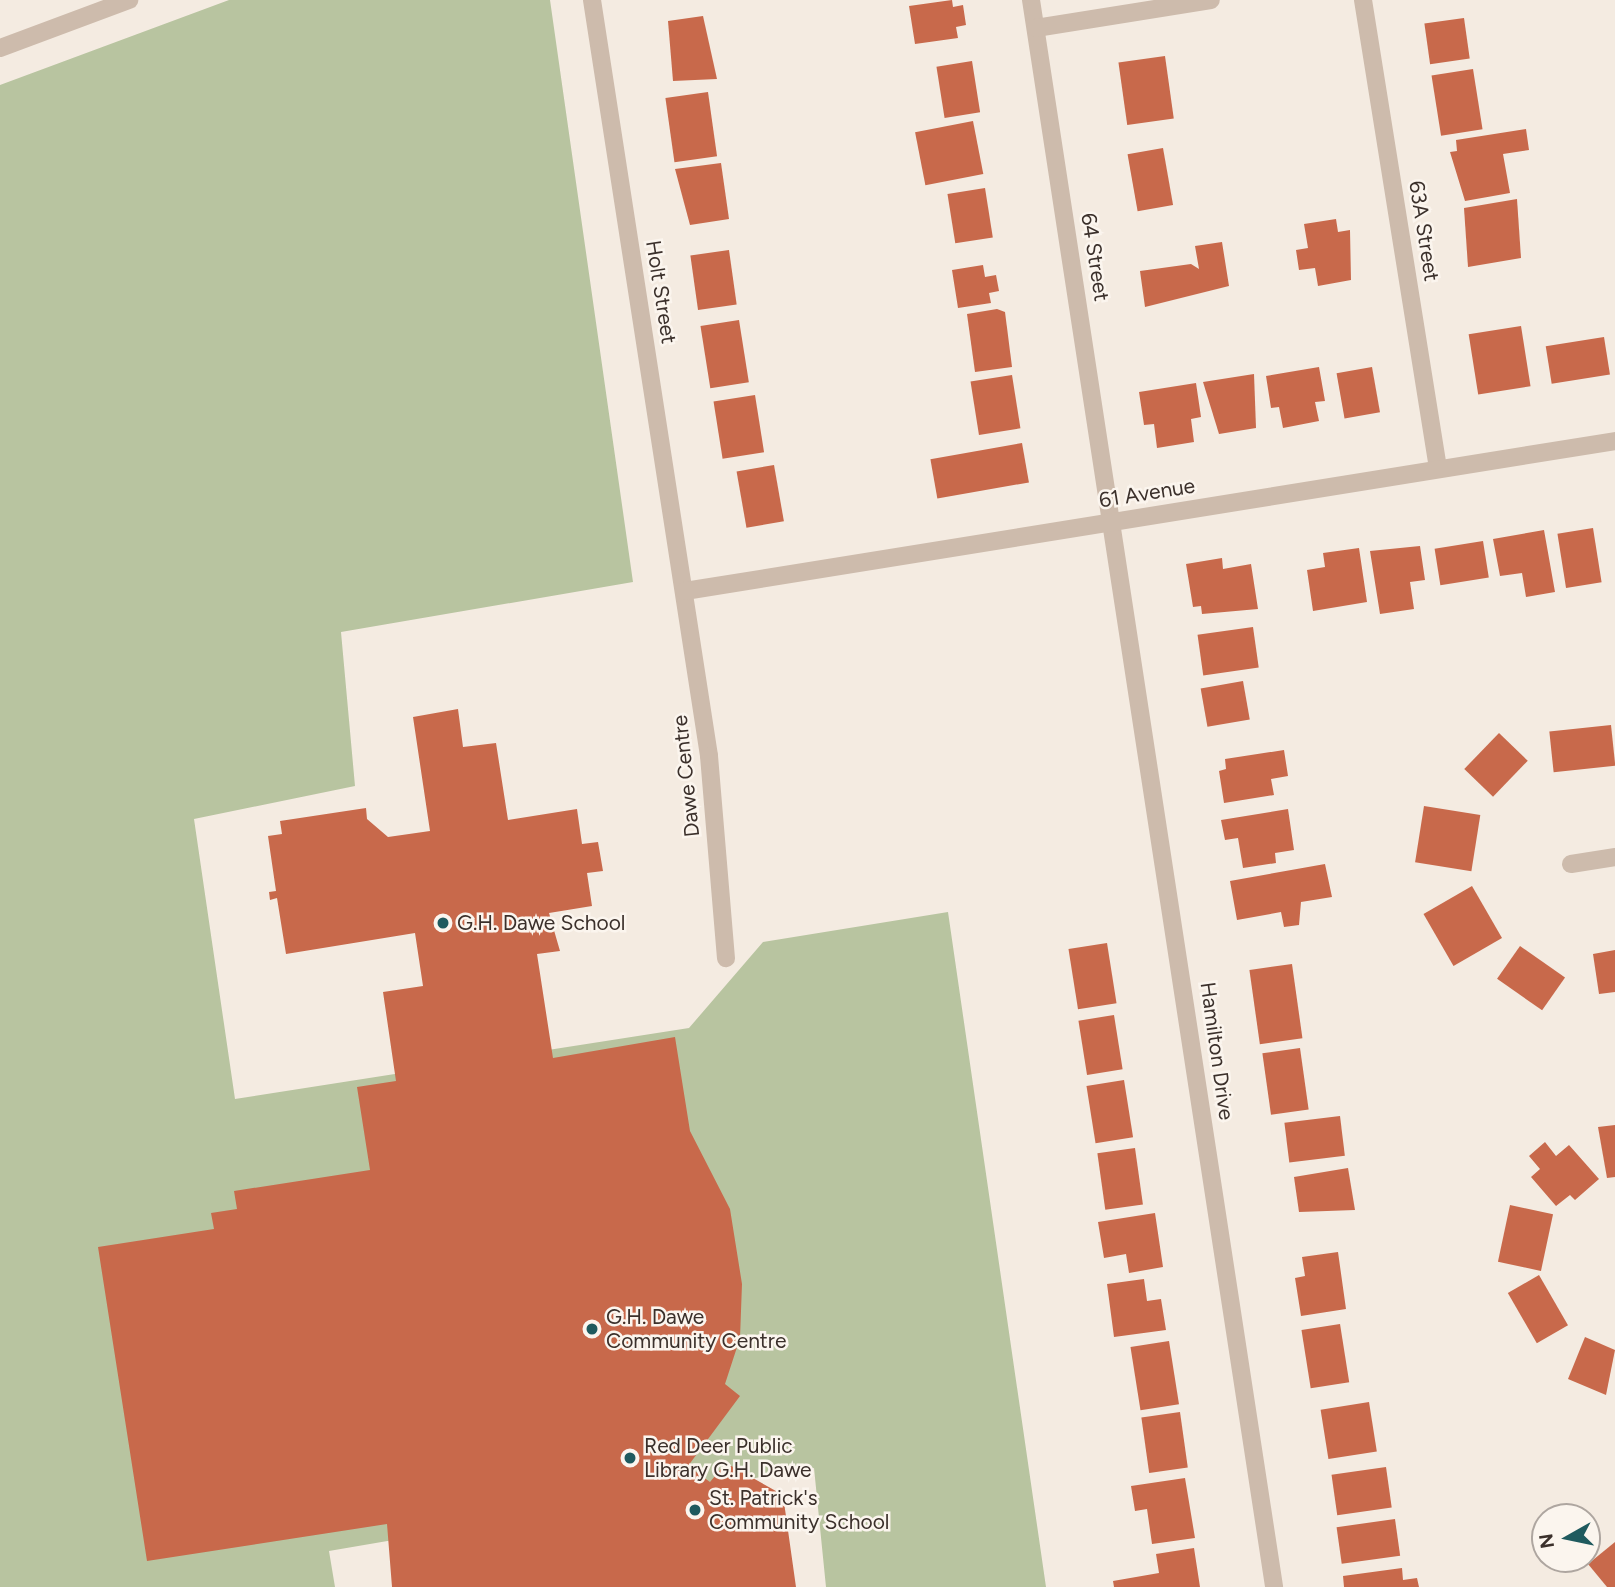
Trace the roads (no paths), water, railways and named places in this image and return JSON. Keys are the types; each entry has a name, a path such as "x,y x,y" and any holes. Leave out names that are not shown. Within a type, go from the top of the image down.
{"street":[{"path":"0,48 129,0"},
{"name":"Holt Street","path":"592,0 685,591"},
{"name":"64 Street","path":"1031,0 1113,522"},
{"path":"1035,28 1211,0"},
{"name":"63A Street","path":"1363,0 1438,469"},
{"name":"61 Avenue","path":"685,591 1615,441"},
{"name":"Hamilton Drive","path":"1113,522 1274,1587"},
{"name":"Dawe Centre","path":"685,591 709,756 726,958"},
{"path":"1571,864 1615,856"}],"place":[{"name":"G.H. Dawe School","path":"443,923"},
{"name":"G.H. Dawe Community Centre","path":"592,1329"},
{"name":"Red Deer Public Library G.H. Dawe","path":"630,1458"},
{"name":"St. Patrick's Community School","path":"695,1510"}]}
